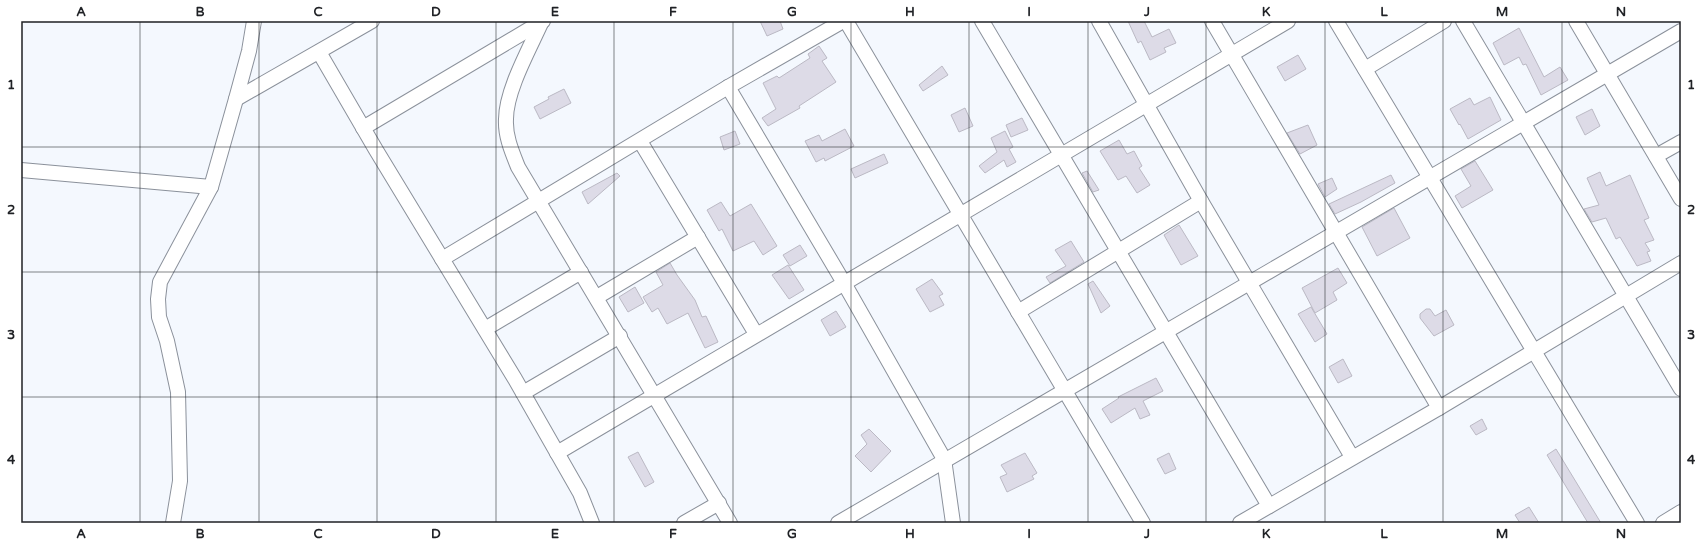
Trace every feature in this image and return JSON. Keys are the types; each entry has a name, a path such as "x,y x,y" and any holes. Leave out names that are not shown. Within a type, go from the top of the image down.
{"street":[{"path":"173,523 180,481 178,392 167,342 159,317 158,299 160,282 211,187 236,99 254,21"},
{"path":"236,99 372,21"},
{"path":"363,128 542,21"},
{"path":"542,21 510,94 506,119 508,139 518,167 655,394 730,523"},
{"path":"442,259 728,87 843,21"},
{"path":"846,21 1143,523"},
{"path":"982,21 1269,506"},
{"path":"1099,21 1201,201 1352,457"},
{"path":"1212,21 1439,408"},
{"path":"557,452 1061,155 1148,106 1231,54 1288,21"},
{"path":"1336,21 1638,523"},
{"path":"1365,70 1444,21"},
{"path":"1463,21 1522,123 1681,389"},
{"path":"1576,21 1681,199"},
{"path":"838,523 944,459 1681,31"},
{"path":"319,52 363,128 523,393 580,493 592,523"},
{"path":"728,87 844,283 944,459 953,523"},
{"path":"640,141 756,334"},
{"path":"1656,156 1681,142"},
{"path":"21,170 211,187"},
{"path":"1018,312 1201,201"},
{"path":"597,297 698,237"},
{"path":"1240,523 1439,408 1681,263"},
{"path":"485,329 582,272"},
{"path":"523,393 620,336"},
{"path":"684,523 719,503"},
{"path":"1663,523 1681,512"}],"building":[{"path":"760,21 780,21 783,29 767,36"},
{"path":"1128,21 1144,21 1152,37 1169,29 1176,43 1164,48 1166,52 1150,60 1141,41 1138,43"},
{"path":"1519,28 1544,77 1560,67 1568,80 1541,95 1526,64 1523,65 1519,57 1504,65 1493,43"},
{"path":"819,46 827,58 822,61 836,82 799,106 800,108 768,126 762,118 776,109 763,83 777,76 779,78 810,58 808,54"},
{"path":"1298,55 1306,69 1285,81 1277,67"},
{"path":"942,66 948,75 923,91 919,85"},
{"path":"564,89 571,103 540,119 534,107 549,99 548,97"},
{"path":"1490,97 1501,120 1468,139 1450,109 1470,98 1474,105"},
{"path":"965,108 973,126 959,132 951,115"},
{"path":"1592,109 1600,126 1585,135 1576,117"},
{"path":"1022,118 1028,130 1011,137 1006,125"},
{"path":"1308,125 1317,145 1300,154 1287,133"},
{"path":"845,129 854,146 825,161 824,158 816,162 805,141 819,135 822,141"},
{"path":"735,131 740,144 724,150 720,137"},
{"path":"1005,131 1013,147 1009,149 1016,162 1007,167 1004,160 985,173 979,166 997,152 991,138"},
{"path":"1119,140 1127,154 1134,151 1142,166 1139,168 1150,185 1137,193 1126,176 1118,180 1100,151"},
{"path":"884,154 888,163 855,178 851,169"},
{"path":"1475,161 1493,190 1462,208 1455,196 1471,186 1461,169"},
{"path":"1087,171 1099,190 1093,192 1082,173"},
{"path":"1600,172 1606,186 1630,175 1649,218 1644,220 1654,240 1645,243 1650,251 1647,252 1651,261 1637,266 1620,237 1616,239 1606,218 1592,222 1584,209 1599,205 1587,178"},
{"path":"617,173 620,176 588,204 582,192"},
{"path":"1391,175 1395,183 1361,202 1335,214 1329,204"},
{"path":"1332,178 1337,189 1325,197 1318,184"},
{"path":"721,202 730,216 751,204 777,246 763,255 754,241 733,251 722,229 719,231 707,210"},
{"path":"1394,208 1410,238 1377,256 1362,227"},
{"path":"1179,225 1198,256 1181,265 1164,235"},
{"path":"1071,241 1084,262 1050,283 1046,277 1066,266 1055,250"},
{"path":"800,245 807,256 790,266 783,255"},
{"path":"670,263 695,300 702,317 706,316 718,342 705,348 688,313 667,324 658,308 652,312 643,297 663,285 656,272"},
{"path":"788,265 804,290 789,299 772,275"},
{"path":"1338,268 1347,283 1333,292 1337,300 1315,313 1302,288"},
{"path":"932,279 943,294 939,296 944,305 930,312 916,289"},
{"path":"1093,281 1110,306 1101,313 1088,284"},
{"path":"635,287 644,303 628,312 619,297"},
{"path":"1311,307 1327,334 1315,342 1298,314"},
{"path":"1426,309 1430,309 1435,316 1446,310 1454,325 1434,336 1420,318 1420,314"},
{"path":"836,311 846,327 830,336 821,320"},
{"path":"1343,359 1352,376 1338,383 1329,367"},
{"path":"1156,378 1163,391 1143,401 1150,415 1140,419 1135,408 1111,423 1102,409 1119,398 1118,397"},
{"path":"1482,419 1487,429 1476,435 1470,426"},
{"path":"869,429 891,451 871,472 855,456 867,444 861,435"},
{"path":"1556,449 1601,523 1588,523 1547,455"},
{"path":"638,452 654,482 645,487 628,457"},
{"path":"1025,453 1037,473 1032,476 1034,479 1007,492 1000,477 1007,474 1001,465"},
{"path":"1169,453 1176,469 1165,474 1157,459"},
{"path":"1529,507 1539,523 1520,523 1515,515"}]}
